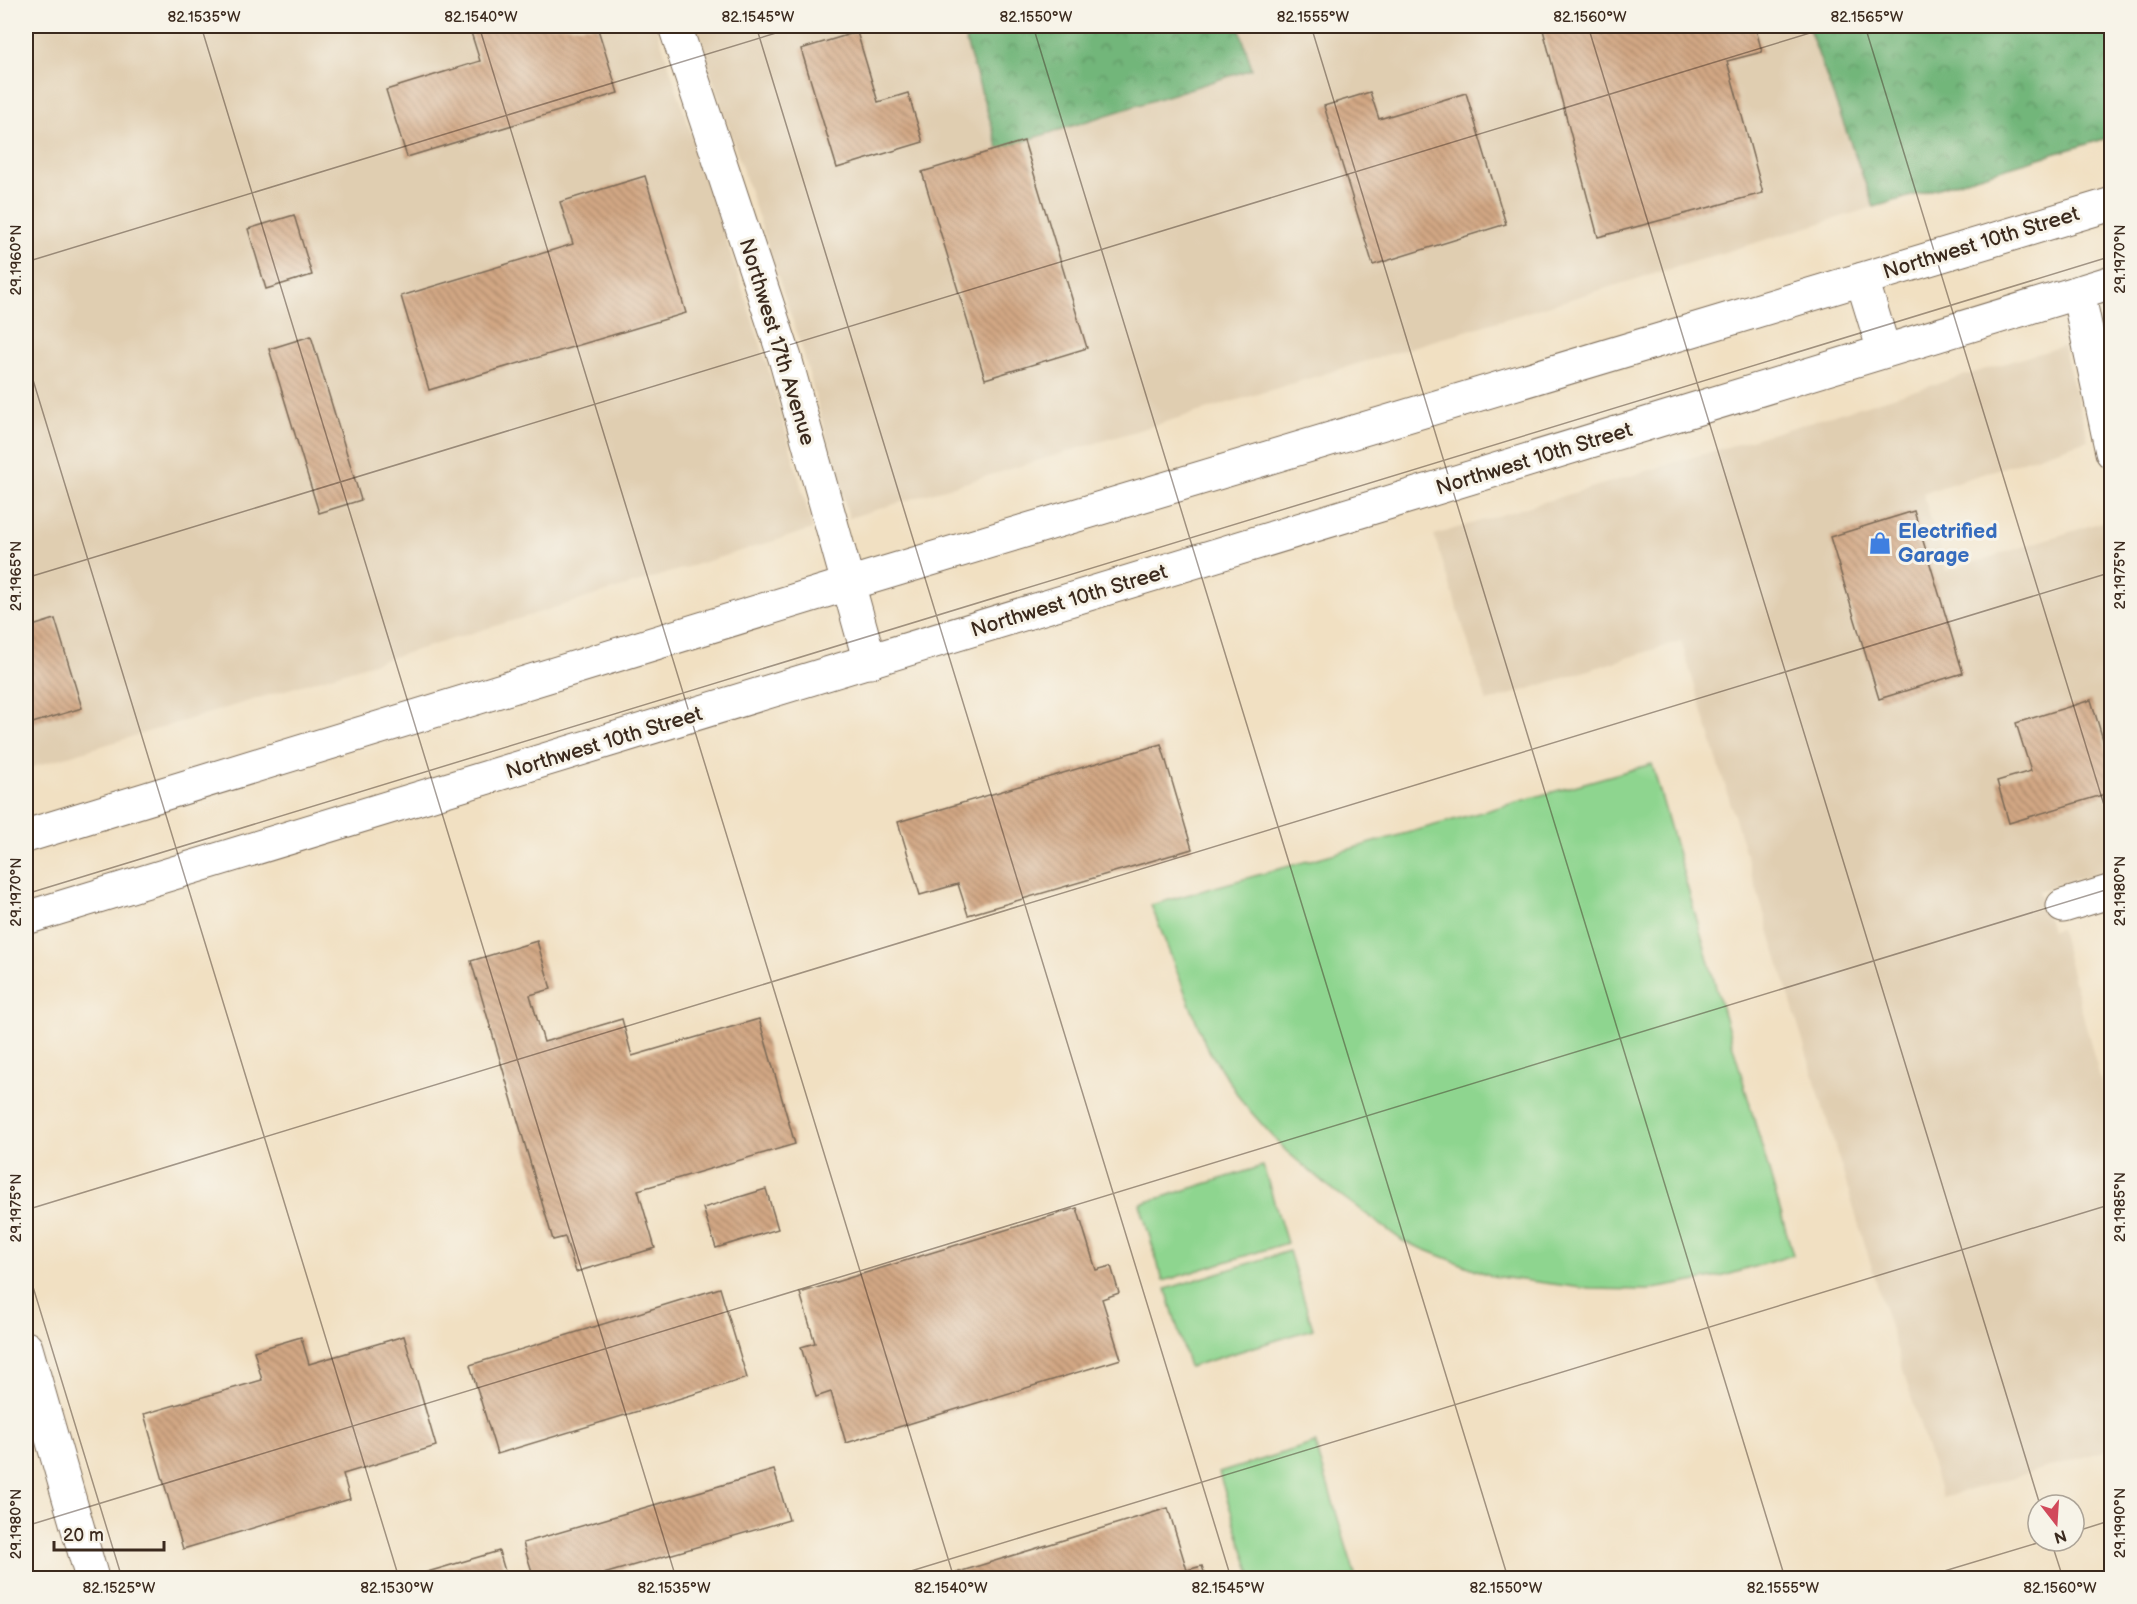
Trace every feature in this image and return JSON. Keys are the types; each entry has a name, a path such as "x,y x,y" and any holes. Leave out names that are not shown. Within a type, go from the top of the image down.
{"main road":[{"name":"Northwest 17th Avenue","path":"675,26 785,358 870,662"},
{"name":"Northwest 10th Street","path":"26,837 848,584 2112,204"},
{"path":"1862,279 1884,351"},
{"name":"Northwest 10th Street","path":"26,918 2112,282"},
{"path":"2078,292 2112,452"},
{"path":"2063,906 2112,891"},
{"path":"26,1348 92,1578"}],"shaded area":[{"path":"26,26 656,26 767,364 813,529 26,769"},
{"path":"695,26 961,26 999,148 1252,69 1239,26 1808,26 1874,207 849,518 803,352"},
{"path":"2063,346 2088,440 1923,493 1946,571 2108,520 2111,532 2111,869 2039,891 2051,931 2060,929 2111,1119 2111,1449 1942,1498 1681,641 1487,702 1434,535"}],"green space":[{"path":"961,26 1239,26 1252,69 999,149"},
{"path":"1808,26 2111,26 2111,137 1874,207"},
{"path":"1652,764 1793,1255 1724,1276 1648,1290 1590,1289 1492,1276 1403,1241 1324,1183 1286,1151 1243,1103 1206,1046 1151,905"},
{"path":"1263,1166 1287,1243 1163,1281 1140,1204"},
{"path":"1289,1251 1313,1329 1189,1367 1166,1289"},
{"path":"1315,1443 1356,1578 1252,1578 1219,1473"}],"building":[{"path":"469,26 597,26 618,93 407,157 386,90 480,61"},
{"path":"1542,26 1599,26 1601,31 1623,26 1755,26 1762,52 1727,61 1763,193 1598,237"},
{"path":"857,32 878,102 908,93 923,142 837,168 801,49"},
{"path":"1370,92 1379,119 1466,93 1506,224 1373,265 1324,106"},
{"path":"1024,141 1087,348 985,379 922,172"},
{"path":"645,176 686,313 429,390 401,296 573,244 560,202"},
{"path":"294,215 312,275 266,289 248,229"},
{"path":"311,336 361,500 319,513 269,349"},
{"path":"1914,511 1963,673 1879,699 1830,537"},
{"path":"55,619 82,708 26,725 26,628"},
{"path":"2091,700 2112,769 2112,792 2009,823 1997,781 2031,771 2016,723"},
{"path":"1161,744 1192,849 968,915 958,884 920,895 898,822"},
{"path":"537,941 551,989 530,995 544,1042 622,1019 632,1056 759,1019 795,1144 638,1190 655,1248 576,1272 565,1237 553,1240 471,961"},
{"path":"766,1189 778,1229 716,1248 703,1208"},
{"path":"1077,1208 1096,1270 1111,1266 1119,1293 1102,1299 1121,1359 846,1443 831,1392 816,1397 801,1347 815,1343 800,1293"},
{"path":"720,1288 747,1378 497,1454 470,1365"},
{"path":"404,1336 436,1446 343,1474 350,1499 183,1549 144,1414 262,1380 254,1351 301,1337 309,1364"},
{"path":"774,1470 789,1520 590,1578 534,1578 523,1543"},
{"path":"1168,1508 1187,1570 1202,1566 1206,1578 939,1578"},
{"path":"499,1551 507,1578 407,1578"}],"place":[{"name":"Electrified Garage","path":"1880,543"}]}
